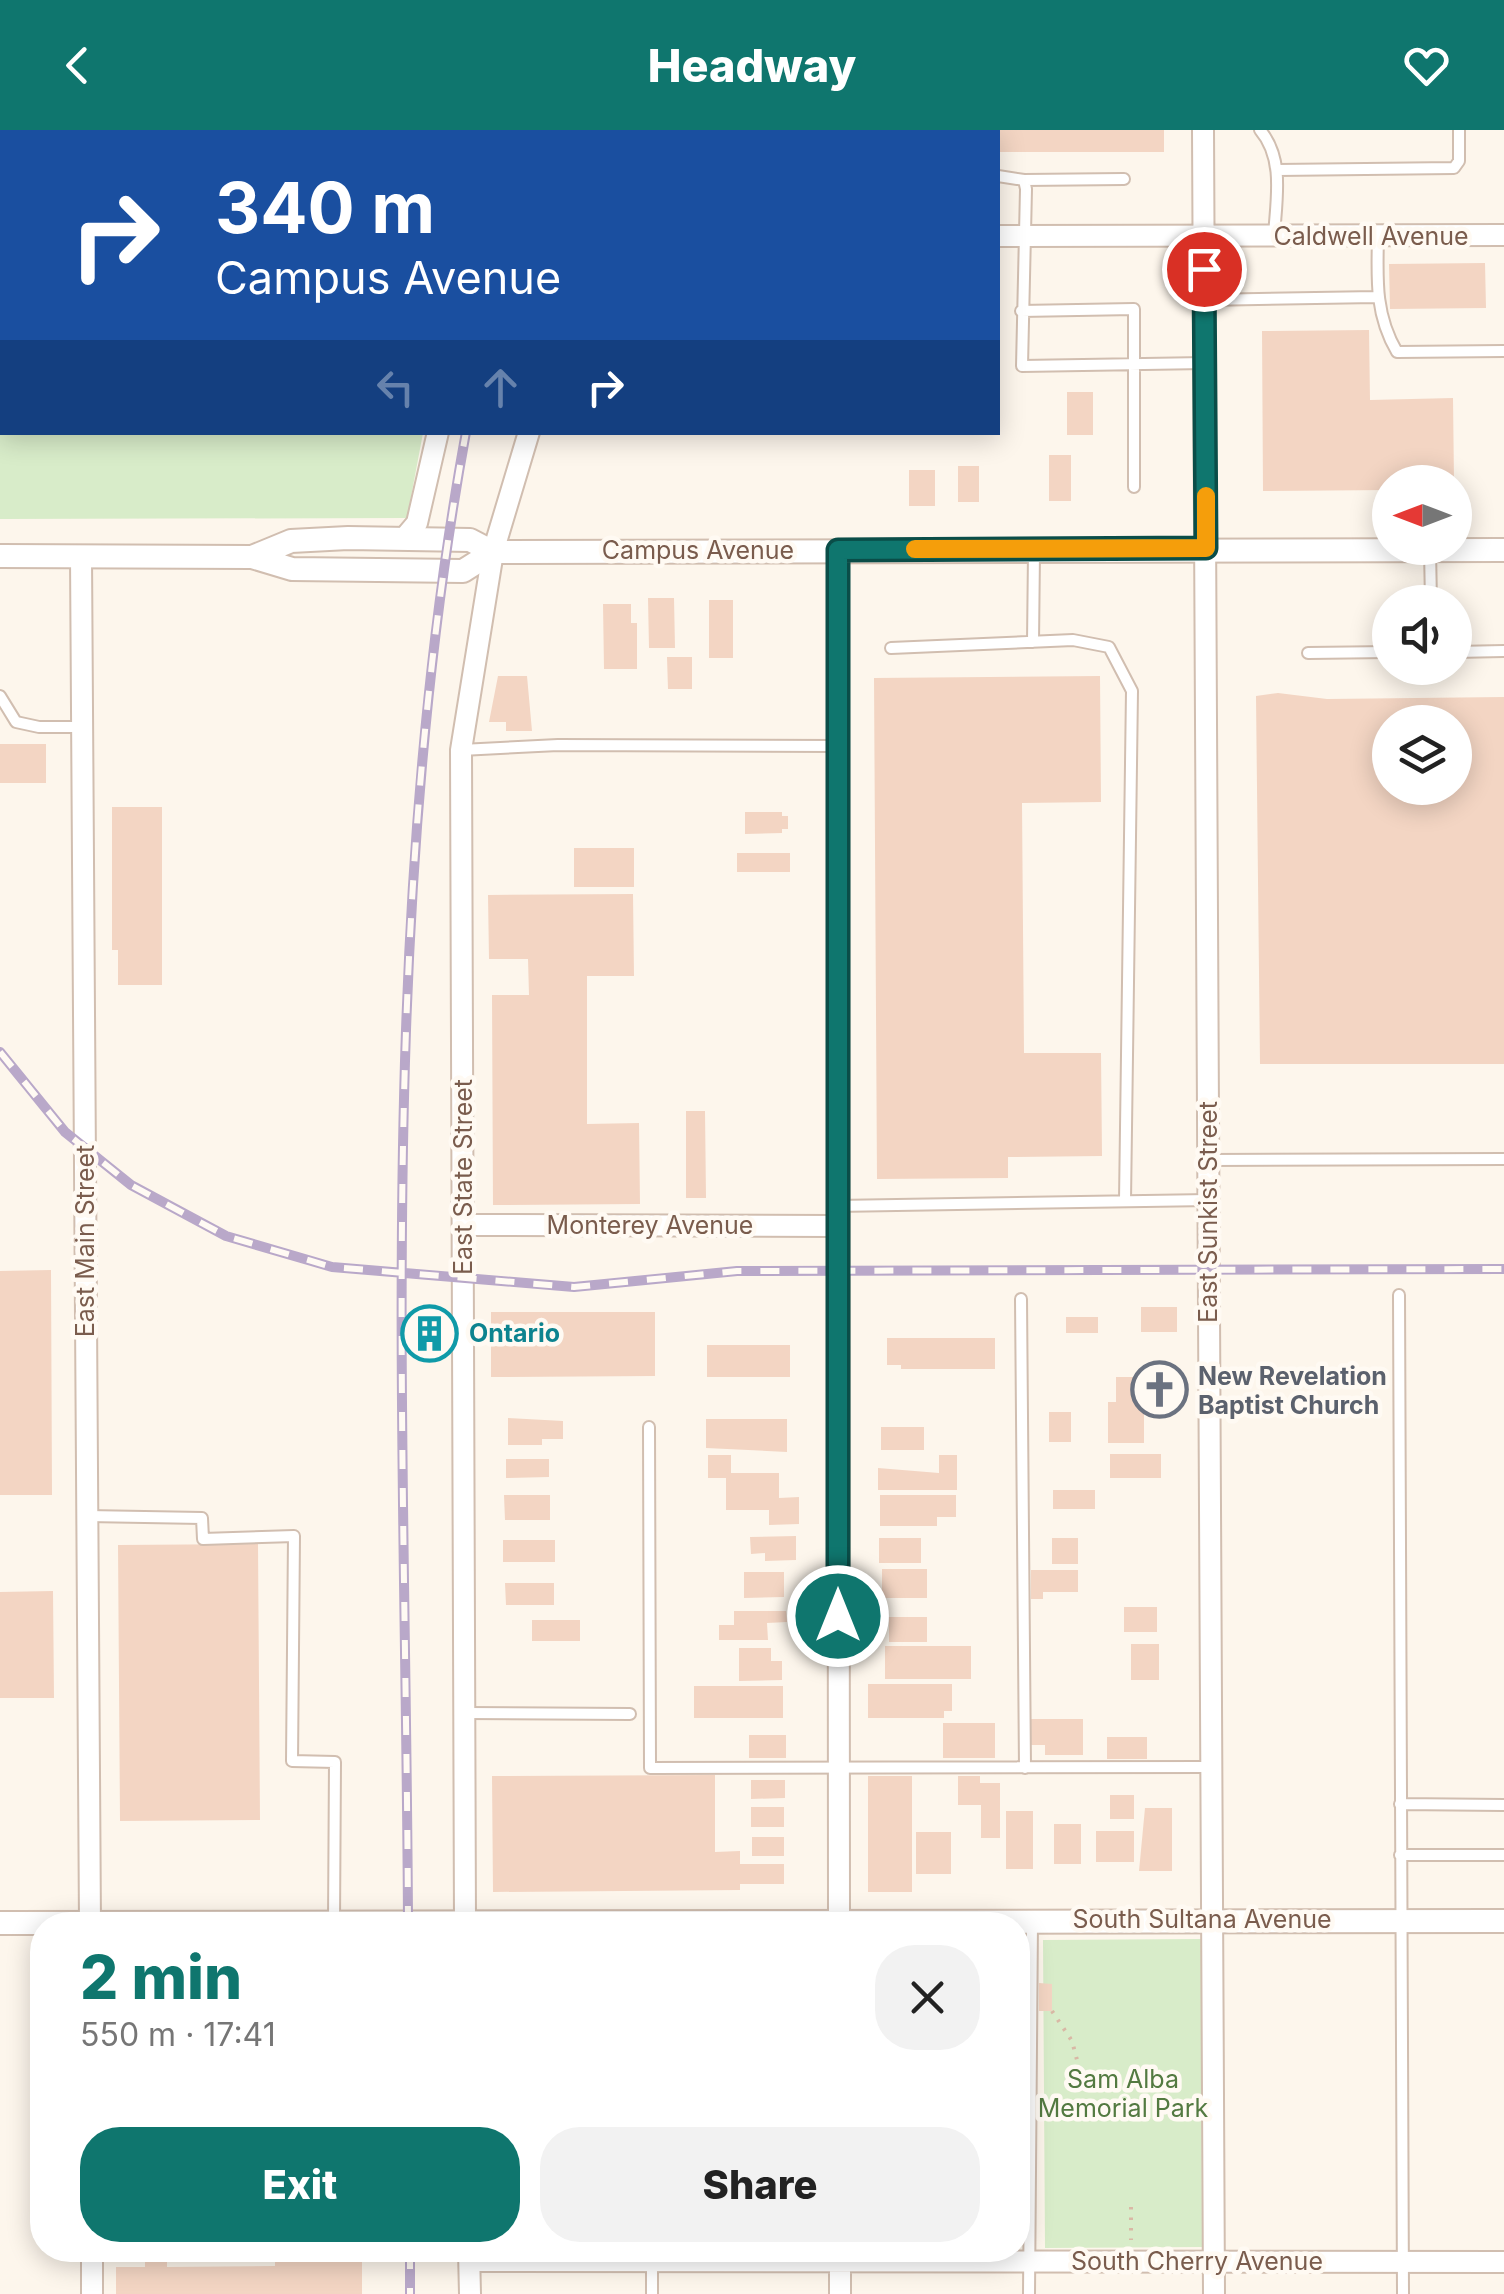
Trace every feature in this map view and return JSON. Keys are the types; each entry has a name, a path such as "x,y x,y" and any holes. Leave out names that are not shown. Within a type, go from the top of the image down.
{"street":[{"name":"East Sunkist Street","path":"1203,130 1214,2294"},
{"name":"Caldwell Avenue","path":"1000,236 1504,235"},
{"name":"East State Street","path":"465,1912 462,750 493,552 528,435"},
{"path":"406,536 417,523 438,438"},
{"name":"Campus Avenue","path":"252,557 291,540 406,536 470,540 493,552 1372,549"},
{"path":"838,550 835,1216 839,1912"},
{"name":"Campus Avenue","path":"1472,550 1504,550"},
{"name":"Campus Avenue","path":"0,556 252,557 292,569 462,571 493,552"},
{"name":"East Main Street","path":"80,556 90,1912"},
{"name":"Monterey Avenue","path":"464,1224 835,1216"},
{"name":"South Sultana Avenue","path":"1032,1920 1504,1921"},
{"name":"South Sultana Avenue","path":"0,1923 30,1923"},
{"name":"South Cherry Avenue","path":"1030,2261 1504,2262"},
{"path":"92,2262 92,2294"},
{"path":"469,2262 470,2294"},
{"path":"840,2262 840,2294"}],"lane":[{"path":"1260,130 1270,142 1277,170 1274,237"},
{"path":"1277,170 1454,168 1459,161 1460,130"},
{"path":"1000,176 1024,180 1124,179"},
{"path":"1024,180 1022,366 1205,363"},
{"path":"1378,237 1376,298 1386,335 1397,352 1504,351"},
{"path":"1204,300 1376,298"},
{"path":"1022,311 1134,309 1134,487"},
{"path":"1033,642 1034,549"},
{"path":"891,648 1073,640 1109,647 1132,691 1125,1201"},
{"path":"1472,652 1504,651"},
{"path":"1308,654 1372,652"},
{"path":"0,696 3,708 27,726 82,728"},
{"path":"462,750 558,744 837,746"},
{"path":"1208,1160 1504,1159"},
{"path":"835,1216 1208,1200"},
{"path":"1399,1295 1403,2294"},
{"path":"1022,1299 1025,1768"},
{"path":"648,1427 650,1768 1212,1768"},
{"path":"87,1516 202,1518 203,1539 294,1536 292,1761 335,1762 321,1912"},
{"path":"464,1713 630,1714"},
{"path":"1400,1804 1504,1805"},
{"path":"1400,1855 1504,1854"},
{"path":"1030,2147 1032,1920"},
{"path":"652,2262 652,2294"},
{"path":"1029,2262 1029,2294"}],"path":[{"path":"1052,2011 1072,2041 1081,2076"},
{"path":"1131,2207 1131,2240"}],"green space":[{"path":"0,435 423,435 407,518 0,519"},
{"name":"Sam Alba Memorial Park","path":"1201,1939 1202,2247 1045,2248 1043,1940"}],"building":[{"path":"1000,130 1164,130 1164,152 1000,152"},
{"path":"1485,263 1486,308 1390,309 1389,264"},
{"path":"1369,330 1370,400 1453,398 1454,465 1372,465 1372,490 1263,491 1262,331"},
{"path":"1067,392 1093,392 1093,435 1067,435"},
{"path":"1049,455 1071,455 1071,501 1049,501"},
{"path":"958,466 979,466 979,502 958,502"},
{"path":"909,470 935,470 935,506 909,506"},
{"path":"648,598 674,598 675,648 649,648"},
{"path":"709,600 733,600 733,658 709,658"},
{"path":"603,604 631,604 631,623 637,623 637,669 604,669"},
{"path":"667,657 692,657 692,689 668,689"},
{"path":"498,676 527,676 532,731 506,731 506,722 489,722"},
{"path":"1100,676 1101,802 1022,803 1024,1053 1101,1053 1102,1156 1008,1157 1008,1178 877,1179 874,678"},
{"path":"1278,693 1327,699 1504,697 1504,1064 1260,1064 1256,696"},
{"path":"0,744 46,744 46,783 0,783"},
{"path":"112,807 162,807 162,985 118,985 118,950 112,950"},
{"path":"745,812 782,812 782,816 788,816 788,829 782,829 782,833 745,834"},
{"path":"574,848 634,848 634,887 574,887"},
{"path":"737,853 790,853 790,872 737,872"},
{"path":"633,894 634,976 587,976 587,1124 639,1123 640,1204 493,1205 492,995 529,995 528,959 489,959 488,895"},
{"path":"686,1111 705,1111 706,1198 686,1198"},
{"path":"51,1270 52,1495 0,1495 0,1271"},
{"path":"1141,1307 1177,1307 1177,1332 1141,1332"},
{"path":"491,1312 655,1312 655,1376 491,1377"},
{"path":"1066,1317 1098,1317 1098,1333 1066,1333"},
{"path":"887,1338 995,1338 995,1369 901,1369 901,1365 887,1365"},
{"path":"707,1345 790,1345 790,1377 707,1377"},
{"path":"1116,1377 1144,1377 1144,1443 1108,1443 1108,1402 1116,1402"},
{"path":"1049,1412 1071,1412 1071,1442 1049,1442"},
{"path":"508,1418 563,1421 563,1439 542,1439 542,1445 508,1445"},
{"path":"706,1419 787,1419 787,1452 706,1448"},
{"path":"881,1427 924,1427 924,1450 881,1450"},
{"path":"1110,1454 1161,1454 1161,1478 1110,1478"},
{"path":"708,1455 731,1455 731,1473 779,1473 779,1498 799,1497 799,1524 769,1525 769,1510 726,1510 726,1478 708,1478"},
{"path":"939,1455 957,1455 957,1490 878,1490 878,1468 939,1473"},
{"path":"506,1459 549,1459 549,1477 506,1478"},
{"path":"1053,1490 1095,1490 1095,1509 1053,1509"},
{"path":"504,1495 550,1495 550,1520 505,1520"},
{"path":"880,1495 956,1495 956,1517 937,1517 937,1526 880,1526"},
{"path":"796,1536 796,1560 765,1561 765,1553 751,1554 750,1537"},
{"path":"879,1538 921,1538 921,1563 879,1563"},
{"path":"1052,1538 1078,1538 1078,1564 1052,1564"},
{"path":"503,1540 555,1540 555,1562 503,1562"},
{"path":"258,1544 260,1820 120,1821 118,1545"},
{"path":"882,1569 927,1569 927,1598 882,1598"},
{"path":"1031,1570 1078,1570 1078,1592 1043,1592 1043,1599 1031,1599"},
{"path":"744,1572 784,1572 784,1597 744,1598"},
{"path":"505,1583 554,1583 554,1605 506,1605"},
{"path":"53,1591 54,1698 0,1698 0,1592"},
{"path":"1124,1607 1157,1607 1157,1632 1124,1632"},
{"path":"734,1611 786,1611 787,1622 767,1623 768,1640 719,1640 719,1625 734,1625"},
{"path":"889,1617 927,1617 927,1642 889,1642"},
{"path":"532,1620 580,1620 580,1641 532,1641"},
{"path":"1131,1644 1159,1644 1159,1680 1131,1680"},
{"path":"885,1646 971,1646 971,1679 885,1679"},
{"path":"739,1648 771,1648 771,1661 782,1661 782,1680 739,1681"},
{"path":"868,1684 952,1684 952,1711 944,1711 944,1718 868,1718"},
{"path":"694,1686 783,1686 783,1718 694,1718"},
{"path":"1031,1719 1083,1719 1083,1755 1045,1755 1045,1745 1031,1745"},
{"path":"943,1723 995,1723 995,1758 943,1758"},
{"path":"749,1735 786,1735 786,1758 749,1758"},
{"path":"1107,1737 1147,1737 1147,1759 1107,1759"},
{"path":"715,1775 715,1852 740,1851 740,1864 784,1864 784,1884 740,1884 740,1890 493,1892 492,1776"},
{"path":"868,1776 912,1776 912,1892 868,1892"},
{"path":"958,1776 980,1776 980,1783 1000,1783 1000,1838 981,1838 981,1805 958,1805"},
{"path":"751,1780 785,1780 785,1798 751,1799"},
{"path":"1110,1795 1134,1795 1134,1819 1110,1819"},
{"path":"751,1807 784,1807 784,1827 751,1827"},
{"path":"1145,1808 1172,1808 1172,1871 1139,1871"},
{"path":"1006,1811 1033,1811 1033,1869 1006,1869"},
{"path":"1054,1824 1081,1824 1081,1864 1054,1864"},
{"path":"1096,1831 1134,1831 1134,1862 1096,1862"},
{"path":"916,1832 951,1832 951,1874 916,1874"},
{"path":"752,1837 784,1837 784,1856 752,1856"},
{"path":"1039,1983 1052,1984 1052,2011 1039,2011"},
{"path":"145,2262 167,2262 167,2267 362,2262 362,2294 116,2294 116,2267 145,2267"}],"railway":[{"path":"408,1912 402,1363 408,989 419,803 438,617 466,435"},
{"path":"0,1052 65,1132 131,1185 226,1236 332,1267 574,1287 737,1271 1504,1269"},
{"path":"410,2262 410,2294"}],"slow traffic":[{"path":"915,549 1206,548 1206,496"}],"place":[{"name":"Ontario","path":"430,1333"},
{"name":"New Revelation Baptist Church","path":"1159,1390"}],"route":[{"path":"838,1616 838,550 1206,548 1204,269"}]}
